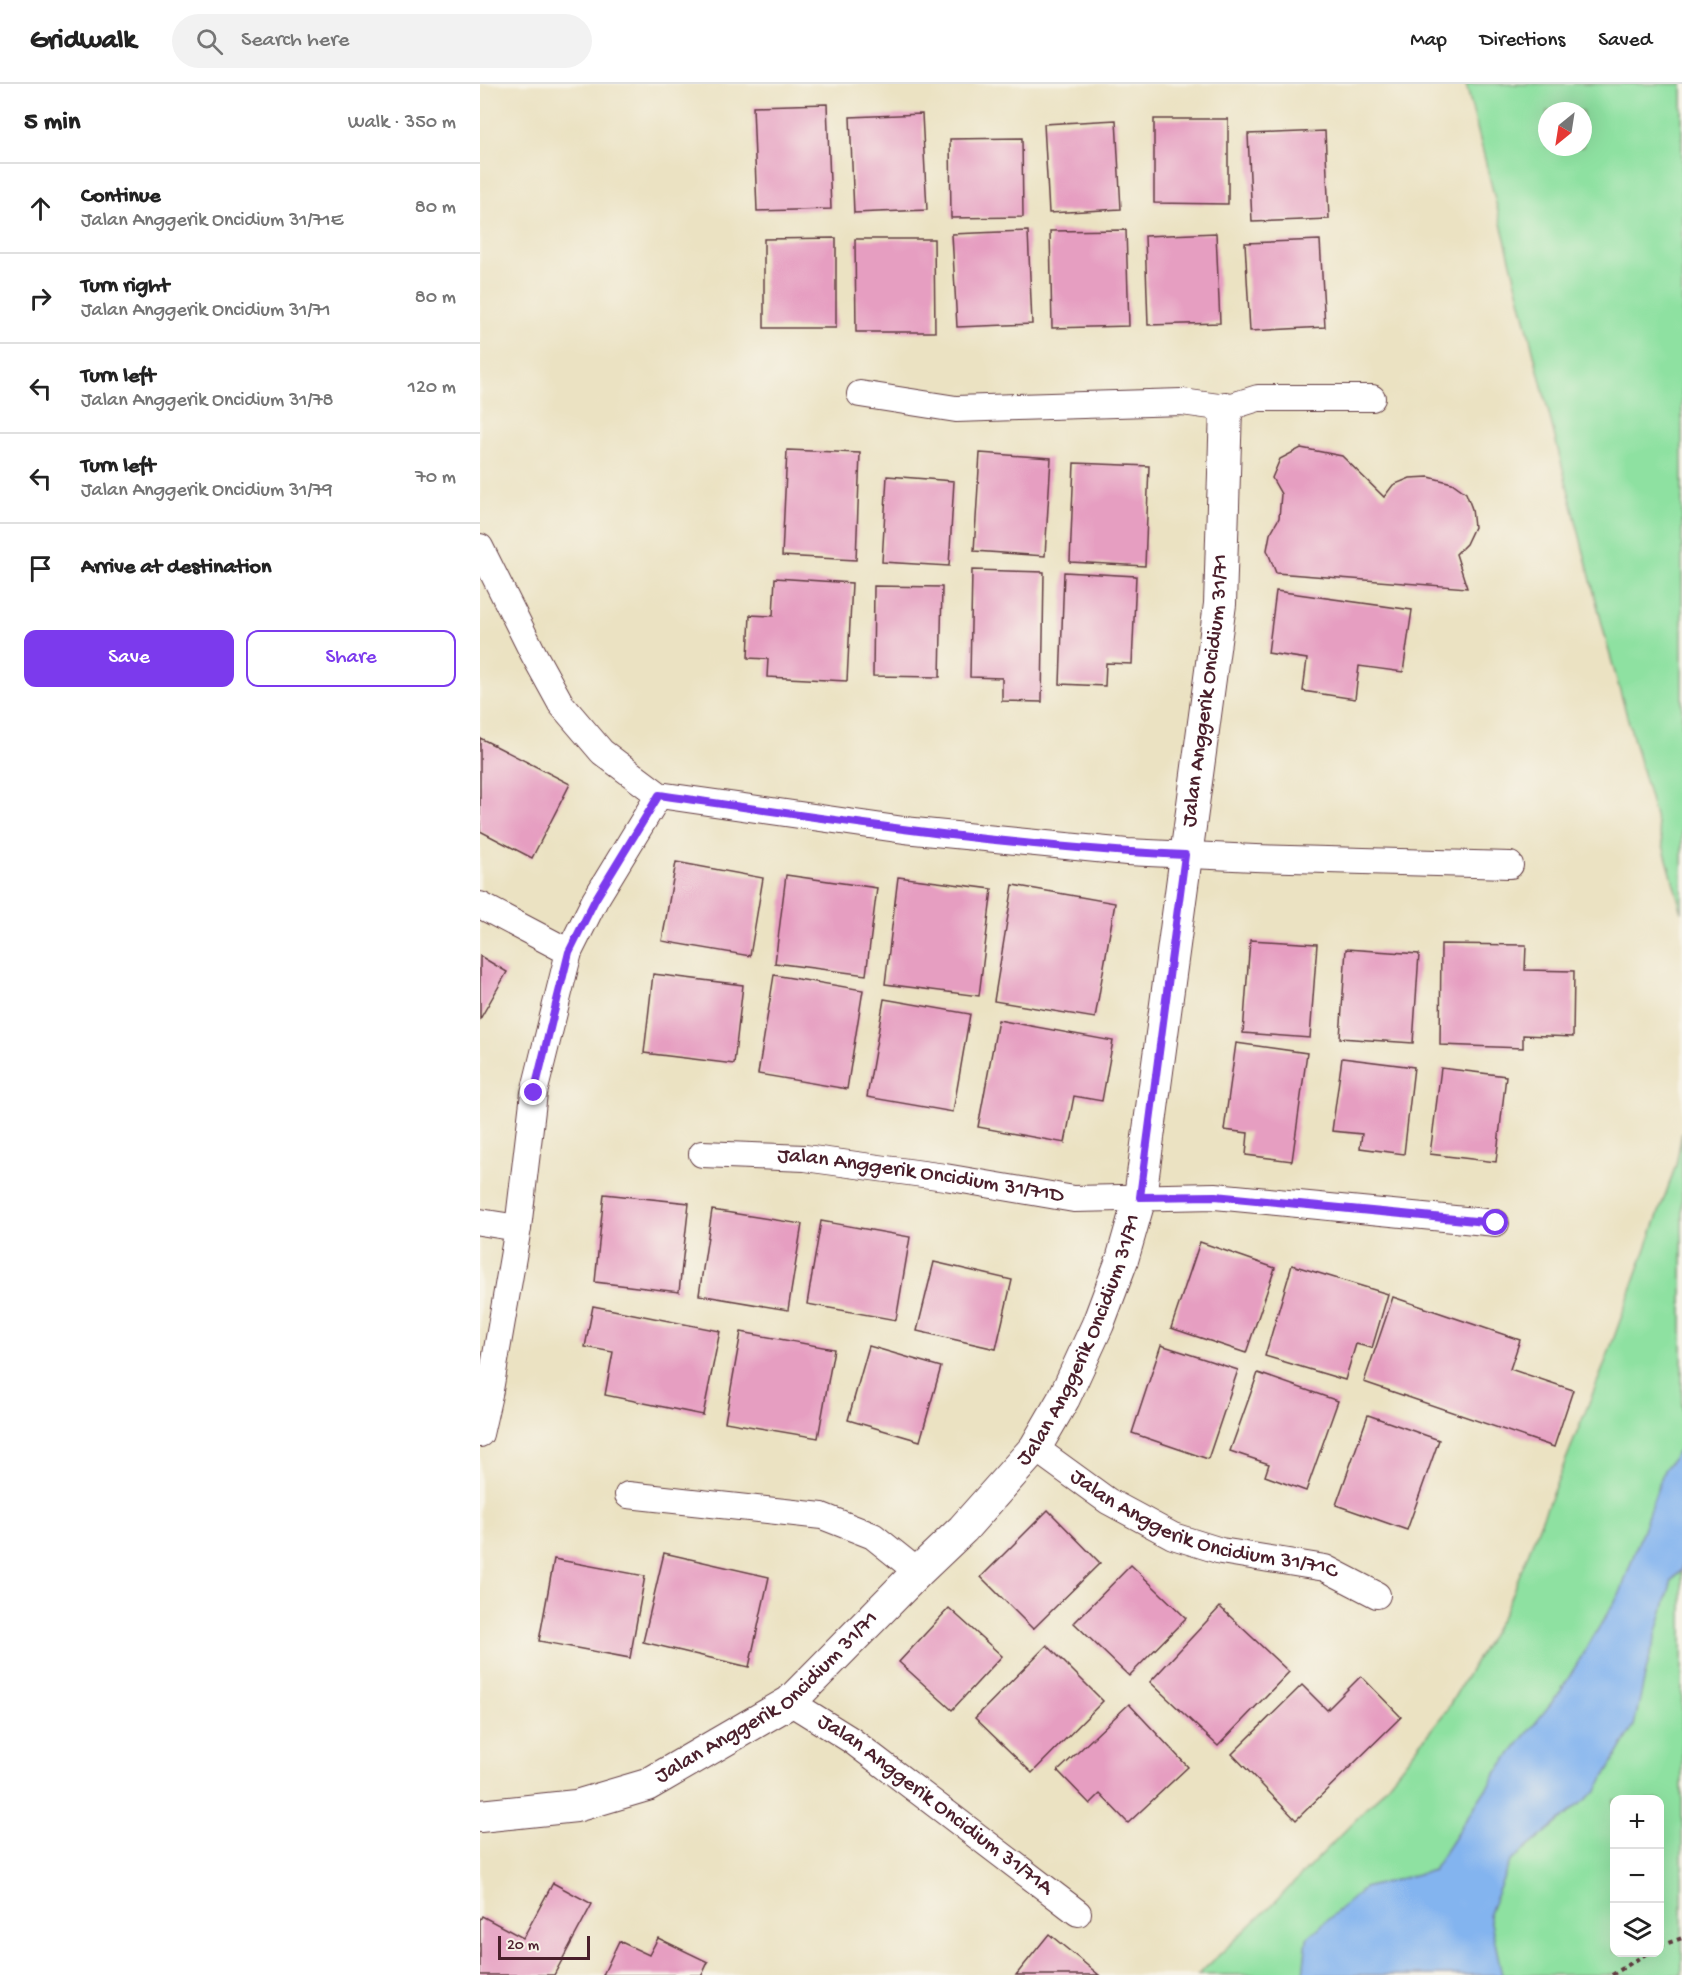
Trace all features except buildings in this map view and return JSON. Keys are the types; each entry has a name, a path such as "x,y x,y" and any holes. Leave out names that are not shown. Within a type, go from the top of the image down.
{"street":[{"path":"860,394 956,408 1182,402 1226,408 1258,398 1372,398"},
{"name":"Jalan Anggerik Oncidium 31/71","path":"480,1816 576,1806 647,1785 790,1702 963,1529 1035,1448 1064,1398 1098,1324 1122,1260 1140,1197 1220,604 1226,408"},
{"path":"480,548 561,704 602,752 659,795 904,830 1127,852 1510,865"},
{"path":"480,1434 519,1228 534,1093 569,952 595,900 659,795"},
{"path":"480,905 569,952"},
{"name":"Jalan Anggerik Oncidium 31/71D","path":"702,1154 805,1158 945,1177 1074,1199 1215,1196 1496,1223"},
{"path":"480,1222 519,1228"},
{"name":"Jalan Anggerik Oncidium 31/71C","path":"1035,1448 1108,1501 1173,1536 1221,1551 1325,1568 1377,1595"},
{"path":"628,1495 822,1516 873,1536 918,1572"},
{"name":"Jalan Anggerik Oncidium 31/71A","path":"790,1702 851,1740 1078,1913"}],"path":[{"path":"1664,1944 1682,1938"},
{"path":"1612,1975 1642,1957"}],"green space":[{"path":"1466,84 1682,84 1682,913 1608,648"},
{"path":"1682,1132 1682,1975 1198,1975 1276,1901 1376,1799 1446,1711 1504,1613 1603,1368 1676,1165"}],"water":[{"path":"1682,1446 1682,1570 1672,1580 1647,1667 1634,1726 1597,1790 1510,1862 1489,1913 1502,1975 1303,1975 1307,1938 1364,1888 1433,1870 1499,1769 1560,1692 1621,1591 1664,1470"}],"route":[{"path":"534,1093 569,952 595,900 659,795 904,830 1127,852 1185,855 1140,1197 1215,1196 1496,1223"}]}
